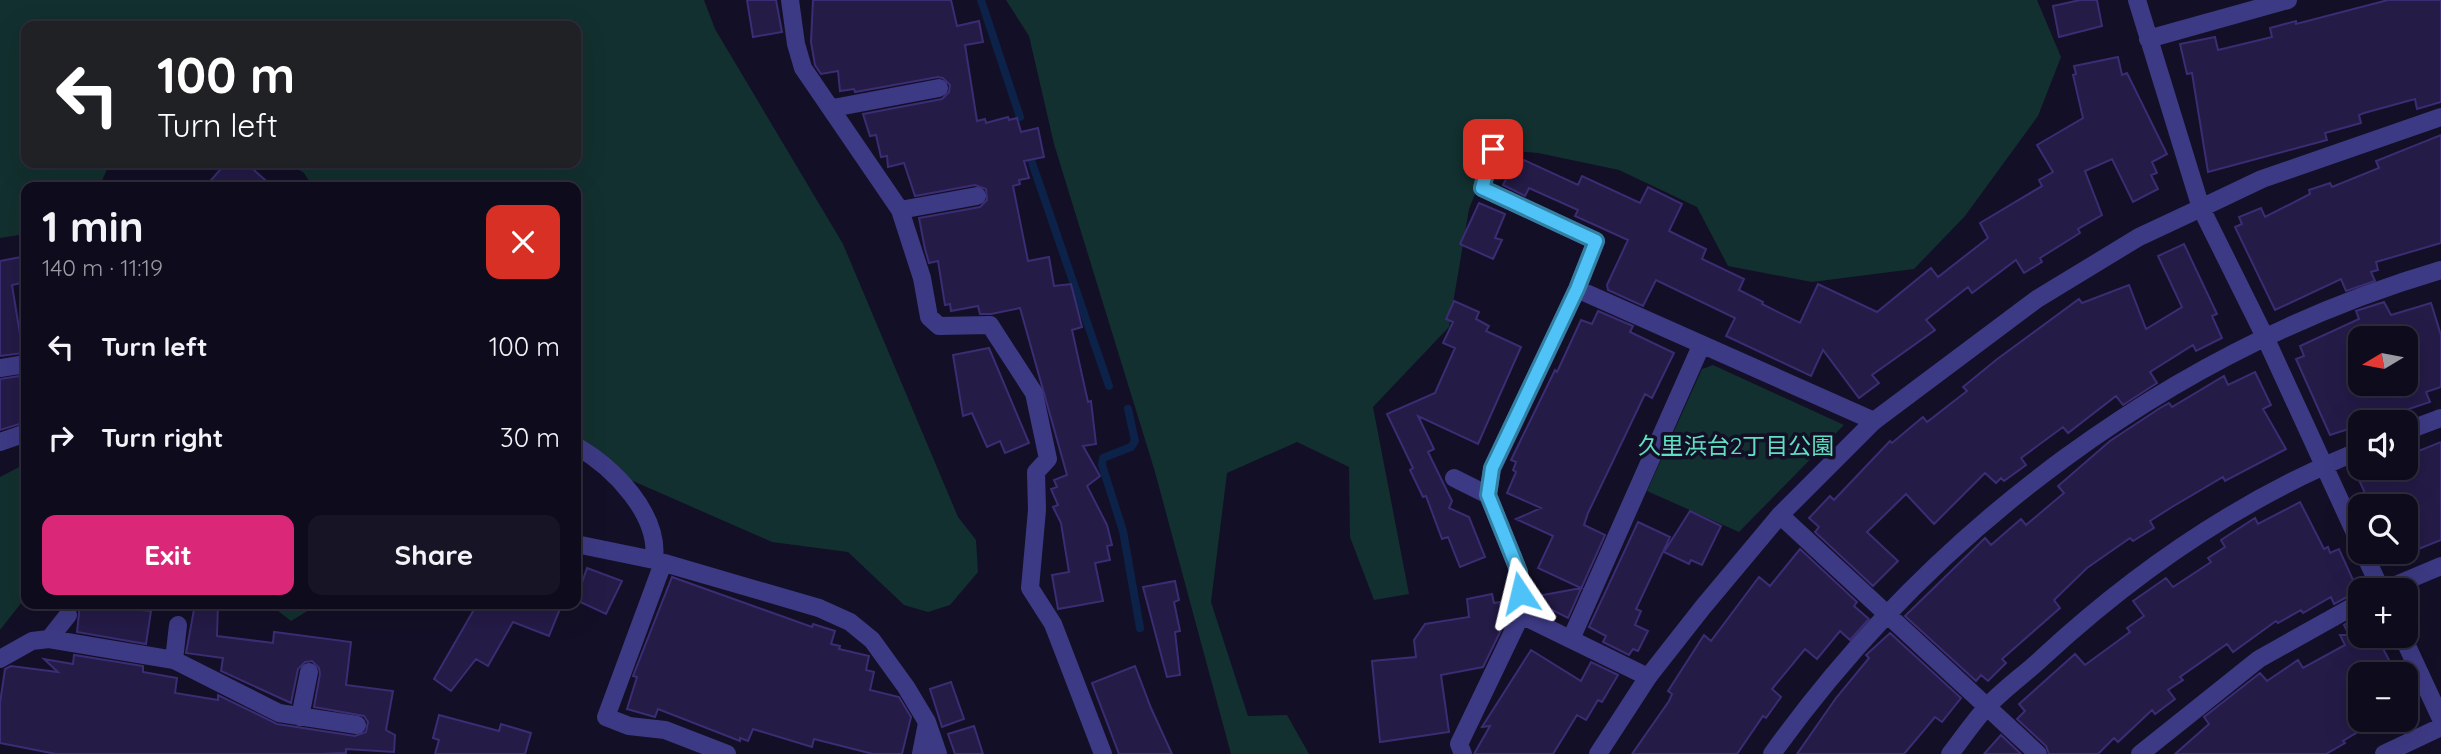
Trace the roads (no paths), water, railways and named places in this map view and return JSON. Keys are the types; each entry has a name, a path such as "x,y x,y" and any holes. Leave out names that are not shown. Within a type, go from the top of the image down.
{"street":[{"path":"789,0 803,68 833,108 900,210 922,278 929,317 939,326 990,325 1034,393 1048,458 1036,472 1037,510 1030,588 1053,624 1103,754"},
{"path":"2137,0 2201,208 2265,337 2348,518"},
{"path":"2148,38 2288,0"},
{"path":"833,108 939,88"},
{"path":"1598,754 1648,677 1780,514 1874,421 2037,299 2139,237 2262,179 2441,117"},
{"path":"1462,754 1459,744 1521,615 1519,572 1488,495 1492,468 1577,289 1596,241 1482,188 1493,149"},
{"path":"900,210 977,196"},
{"path":"1772,754 1817,691 1887,614 1971,534 2058,462 2151,400 2265,337 2391,285 2441,270"},
{"path":"1577,289 1874,421"},
{"path":"1571,639 1701,346"},
{"path":"0,368 21,365"},
{"path":"2418,427 2441,418"},
{"path":"0,442 21,435"},
{"path":"581,449 596,457 620,482 650,523 657,542 659,562 606,717 629,726 665,730 727,754"},
{"path":"1950,754 1987,707 2081,621 2151,565 2225,516 2323,465 2348,455"},
{"path":"1454,478 1488,495"},
{"path":"1780,514 2038,754"},
{"path":"581,545 659,562 819,608 850,622 885,655 927,722 939,754"},
{"path":"2412,578 2441,566"},
{"path":"2140,754 2259,659 2348,608"},
{"path":"49,639 68,615"},
{"path":"1521,615 1648,677"},
{"path":"174,660 177,625"},
{"path":"0,659 32,641 49,639 174,660 279,713 357,725"},
{"path":"2408,648 2441,719"},
{"path":"300,717 309,672"},
{"path":"921,754 927,722"},
{"path":"2384,754 2441,727"}],"waterway":[{"path":"981,0 1020,117"},
{"path":"1028,151 1109,386"},
{"path":"1128,409 1135,441 1131,447 1103,458 1102,465 1123,531 1140,628"}],"park label":[{"name":"久里浜台2丁目公園","path":"1736,445"}]}
